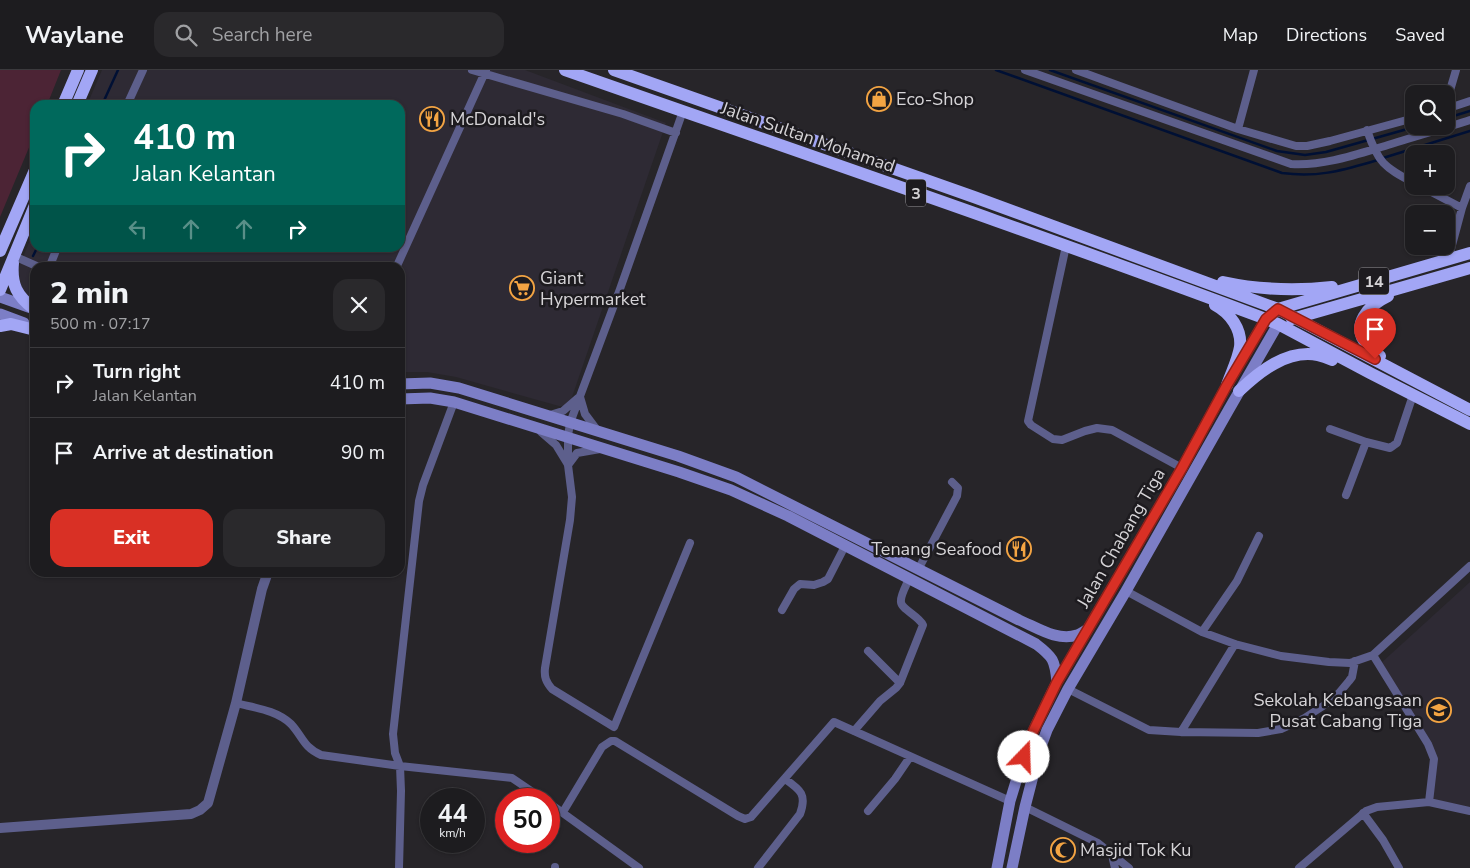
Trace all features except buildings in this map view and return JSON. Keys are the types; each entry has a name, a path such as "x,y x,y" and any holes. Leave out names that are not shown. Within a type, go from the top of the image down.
{"highway":[{"path":"65,100 78,70"},
{"path":"79,100 92,70"},
{"name":"Jalan Sultan Mohamad","path":"565,70 1066,246 1266,319"},
{"name":"Jalan Sultan Mohamad","path":"614,70 974,197 1278,309"},
{"path":"1,247 30,181"},
{"path":"0,290 30,217"},
{"name":"14","path":"1266,319 1278,309 1470,253"},
{"path":"14,256 12,275 14,286 20,296 30,305"},
{"path":"1168,268 1208,279 1262,289 1302,290 1362,284"},
{"name":"14","path":"1295,318 1470,268"},
{"path":"1406,376 1367,345 1360,325 1363,316 1374,304 1390,295 1422,282"},
{"path":"1181,287 1221,308 1236,324 1240,349 1227,385"},
{"name":"3","path":"1278,309 1470,410"},
{"path":"1278,324 1295,318"},
{"name":"3","path":"1266,319 1470,424"},
{"path":"0,326 11,324 30,327"},
{"path":"1239,391 1267,367 1293,356 1317,355 1370,373"}],"main road":[{"path":"0,297 30,308"},
{"path":"0,314 30,326"},
{"name":"Jalan Chabang Tiga","path":"997,868 1010,801 1028,742 1057,682 1182,468 1227,385 1266,319"},
{"name":"Jalan Chabang Tiga","path":"1012,868 1024,807 1047,730 1068,688 1126,591 1278,324"},
{"path":"405,384 430,383 459,388 678,456 736,477 1019,620 1052,634 1067,637 1076,636 1088,629"},
{"path":"405,399 430,398 454,402 568,436 731,490 788,516 1036,644 1054,662 1057,682"},
{"path":"975,613 982,601"}],"street":[{"path":"129,100 142,70"},
{"path":"472,70 485,72 623,114 676,133"},
{"path":"1024,70 1291,164 1318,163 1342,158 1370,139 1405,122"},
{"path":"1076,70 1238,129 1296,146 1307,146 1330,141 1370,139 1405,130"},
{"path":"1238,129 1254,70"},
{"path":"1452,85 1456,70"},
{"path":"405,248 485,72"},
{"path":"1455,106 1470,101"},
{"path":"683,112 623,282 570,423 568,436 568,465 572,497 570,520 544,676 552,689 614,727 690,543"},
{"path":"1455,119 1470,120"},
{"path":"1370,139 1379,159 1387,167 1405,178"},
{"path":"1448,260 1470,186"},
{"path":"1437,195 1462,208"},
{"path":"1066,246 1028,421 1031,425 1054,439 1062,440 1091,429 1112,430 1182,468"},
{"path":"14,256 30,263"},
{"path":"1330,429 1366,442 1390,448 1397,443 1414,395"},
{"path":"548,416 563,411 580,397"},
{"path":"580,397 585,414 600,432"},
{"path":"399,868 400,766 395,753 392,734 419,501 423,485 454,402"},
{"path":"532,425 550,438 568,465"},
{"path":"1346,495 1366,442"},
{"path":"568,465 577,454 604,448"},
{"path":"919,568 957,496 958,488 952,482"},
{"path":"1202,632 1237,581 1258,536"},
{"path":"782,610 794,589 800,584 814,585 828,579 845,546"},
{"path":"1126,591 1202,632 1235,644 1280,656 1350,663 1373,655 1470,566"},
{"path":"0,828 191,814 200,810 208,803 236,704 266,577"},
{"path":"854,731 880,701 900,683 923,625 921,619 902,606 900,601 909,579"},
{"path":"1181,732 1235,644"},
{"path":"868,651 900,683"},
{"path":"1373,655 1428,744 1434,759 1429,802"},
{"path":"1068,688 1150,730 1258,733 1281,728 1303,719 1323,706 1339,693 1352,676 1355,661"},
{"path":"236,704 279,715 290,723 304,743 321,755 512,778 527,788"},
{"path":"563,812 602,747 611,741 615,741 745,819 756,814 834,722 1010,801"},
{"path":"868,811 896,778 910,757"},
{"path":"758,868 800,814 804,804 803,796 798,788 785,779"},
{"path":"1299,868 1366,810 1377,807 1429,802 1470,812"},
{"path":"1024,807 1098,843 1129,868"},
{"path":"560,810 636,867"},
{"path":"1363,813 1399,868"},
{"path":"1112,855 1115,868"}],"shaded area":[{"path":"0,70 61,70 49,100 30,100 30,145 0,217"},
{"path":"102,70 525,70 666,123 571,400 564,406 559,406 456,377 427,372 405,372 405,262 30,262 30,298 22,288 19,279 19,267 30,240 30,252 405,252 405,100 89,100"},
{"name":"Sekolah Kebangsaan Pusat Cabang Tiga","path":"1470,582 1470,809 1432,799 1436,755 1380,664"}],"waterway":[{"path":"104,100 118,70"},
{"path":"996,70 1282,173 1319,174 1378,160"},
{"path":"1050,70 1277,151 1305,155 1326,152 1405,130"},
{"path":"1455,116 1470,111"},
{"path":"1383,158 1470,131"},
{"path":"33,256 35,252"}],"place":[{"name":"Eco-Shop","path":"879,99"},
{"name":"McDonald's","path":"432,119"},
{"name":"Giant Hypermarket","path":"522,288"},
{"name":"Tenang Seafood","path":"1019,549"},
{"name":"Sekolah Kebangsaan Pusat Cabang Tiga","path":"1439,710"},
{"name":"Masjid Tok Ku","path":"1063,850"}],"route":[{"path":"1024,757 1028,742 1057,682 1182,468 1227,385 1266,319 1278,309 1375,359"}]}
